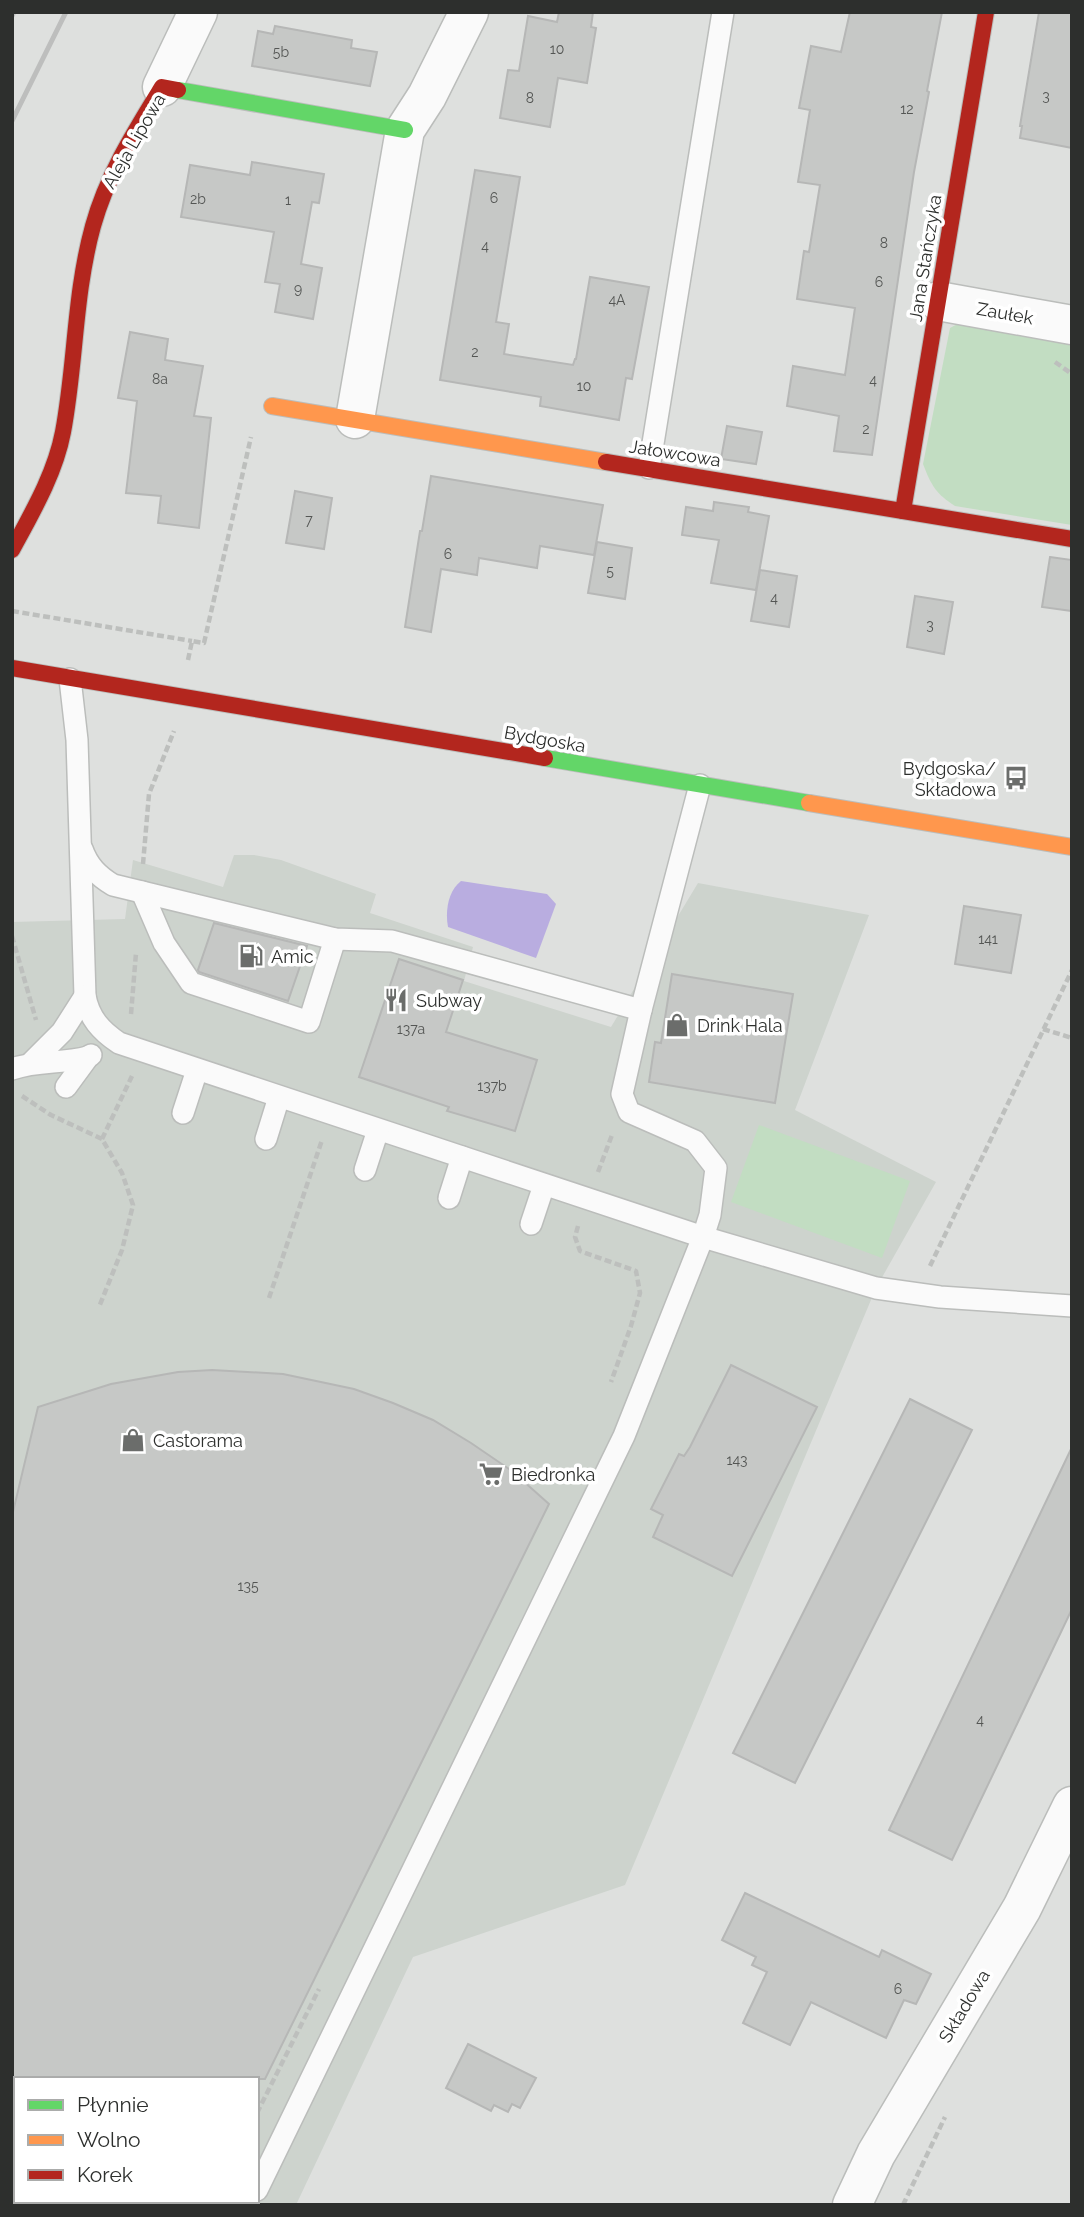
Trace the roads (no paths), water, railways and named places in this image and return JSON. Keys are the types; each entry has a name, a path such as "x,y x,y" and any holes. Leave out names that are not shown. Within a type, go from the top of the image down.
{"street":[{"path":"162,87 198,12"},
{"path":"355,419 405,130 427,96 469,12"},
{"name":"Jana Stańczyka","path":"903,511 986,12"},
{"name":"Aleja Lipowa","path":"12,550 58,455 82,280 98,211 118,162 162,87 405,130"},
{"name":"Zaułek","path":"938,301 1072,325"},
{"name":"Jałowcowa","path":"272,406 1072,539"},
{"name":"Bydgoska","path":"12,668 1072,847"},
{"name":"Składowa","path":"852,2205 876,2154 1022,1908 1072,1806"}],"lane":[{"path":"649,468 723,12"},
{"path":"70,679 77,740 85,996 92,1018 102,1031 119,1043 703,1237 876,1288 916,1294 1072,1306"},
{"path":"259,2186 624,1436 710,1215 716,1168 695,1141 629,1112 622,1094 641,1010 701,785"},
{"path":"80,845 85,858 98,875 113,885 335,939 392,941 641,1010"},
{"path":"82,918 84,904 97,889 113,885"},
{"path":"142,892 164,943 191,984 309,1022 335,939"},
{"path":"22,1065 62,1032 85,996"},
{"path":"22,1065 59,1063 88,1056 119,1043"},
{"path":"66,1087 88,1056"},
{"path":"183,1113 197,1070"},
{"path":"266,1139 279,1097"},
{"path":"365,1170 378,1130"},
{"path":"449,1198 462,1157"},
{"path":"531,1224 544,1185"}],"railway":[{"path":"12,16 14,12"},
{"path":"12,121 66,12"}],"place":[{"name":"Bydgoska/ Składowa","path":"1016,778"},
{"name":"Amic","path":"251,956"},
{"name":"Subway","path":"396,1000"},
{"name":"Drink Hala","path":"677,1025"},
{"name":"Castorama","path":"133,1440"},
{"name":"Biedronka","path":"491,1474"}]}
